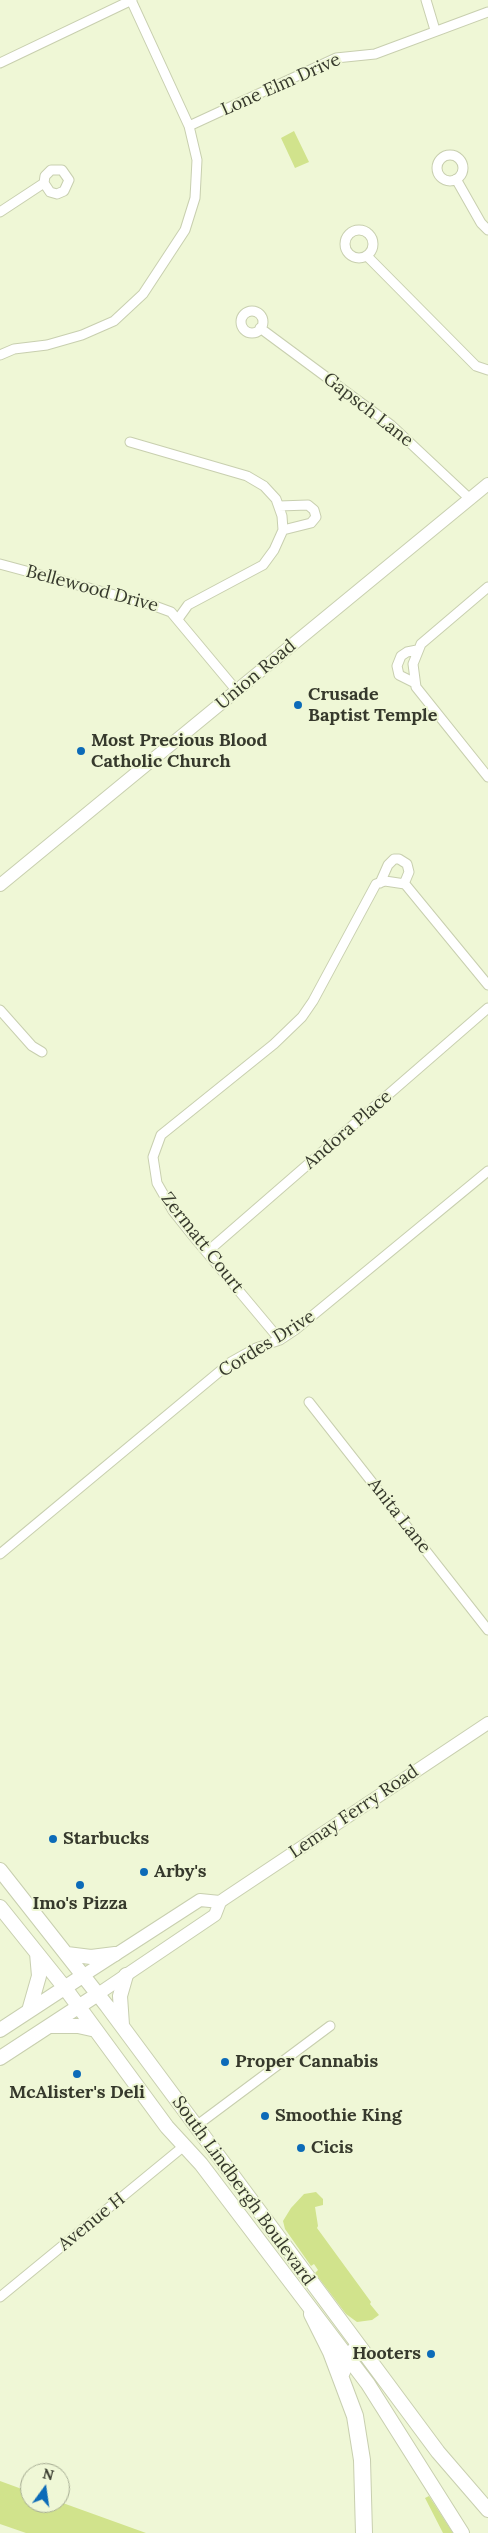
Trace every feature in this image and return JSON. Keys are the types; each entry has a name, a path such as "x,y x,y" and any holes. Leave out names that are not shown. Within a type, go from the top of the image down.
{"highway":[{"path":"312,2314 341,2374 355,2416 360,2441 364,2533"},
{"path":"341,2374 353,2352"}],"main road":[{"name":"Union Road","path":"0,884 488,484"},
{"name":"Lemay Ferry Road","path":"0,2058 215,1915 220,1902 488,1723"},
{"name":"South Lindbergh Boulevard","path":"0,1870 84,1975 196,2126 353,2352 486,2507"},
{"path":"0,2030 114,1954 200,1900 220,1902"},
{"name":"South Lindbergh Boulevard","path":"0,1907 65,1988 167,2127 200,2164 312,2314 353,2352 383,2407 462,2533"},
{"path":"29,2010 39,1976 37,1952"},
{"path":"67,1954 91,1957 114,1954"},
{"path":"122,2026 120,1996 126,1974"},
{"path":"49,2026 78,2026 96,2030"}],"street":[{"path":"0,63 131,0 189,126 197,160 195,198 185,230 143,294 114,321 47,345 14,349 0,355"},
{"path":"426,0 435,30"},
{"name":"Lone Elm Drive","path":"189,126 336,58 375,54 435,30 488,12"},
{"path":"456,179 481,223 488,230"},
{"path":"0,212 44,183"},
{"path":"367,256 476,366 488,370"},
{"name":"Gapsch Lane","path":"260,328 391,425 470,499"},
{"path":"130,442 248,476 264,486 276,499 279,506 283,530 274,550 262,565 188,605 178,619"},
{"path":"279,506 308,505 314,510 316,517 311,523 283,530"},
{"name":"Bellewood Drive","path":"0,564 164,609 178,619 237,691"},
{"path":"488,587 435,630 418,650 413,664 415,683 424,698 488,777"},
{"path":"415,683 399,675 397,666 401,656 407,652 418,650"},
{"path":"380,883 388,865 394,859 399,859 407,864 408,872 404,884"},
{"path":"380,883 391,881 404,884 488,986"},
{"name":"Zermatt Court","path":"280,1340 173,1211 156,1183 153,1157 161,1135 274,1044 302,1017 313,1001 372,892 380,883"},
{"name":"Andora Place","path":"207,1252 488,1008"},
{"path":"0,1010 32,1046 42,1052"},
{"name":"Cordes Drive","path":"0,1554 231,1362 256,1348 280,1340 322,1310 488,1171"},
{"name":"Anita Lane","path":"309,1402 488,1630"},
{"path":"196,2126 330,2026"},
{"name":"Avenue H","path":"0,2297 184,2146"}],"green space":[{"path":"294,131 309,162 295,168 281,138"},
{"path":"316,2192 323,2199 323,2205 315,2207 317,2228 379,2315 372,2320 357,2322 346,2314 315,2273 318,2270 314,2264 311,2266 285,2229 283,2221 291,2208 304,2194"},
{"path":"0,2481 20,2488 20,2513 70,2513 70,2506 146,2533 26,2533 0,2524"},
{"path":"429,2496 453,2533 443,2533 425,2498"}],"place":[{"name":"Crusade Baptist Temple","path":"298,705"},
{"name":"Most Precious Blood Catholic Church","path":"81,751"},
{"name":"Starbucks","path":"53,1839"},
{"name":"Arby's","path":"144,1872"},
{"name":"Imo's Pizza","path":"80,1885"},
{"name":"Proper Cannabis","path":"225,2062"},
{"name":"McAlister's Deli","path":"77,2074"},
{"name":"Smoothie King","path":"265,2116"},
{"name":"Cicis","path":"301,2148"},
{"name":"Hooters","path":"431,2354"}]}
